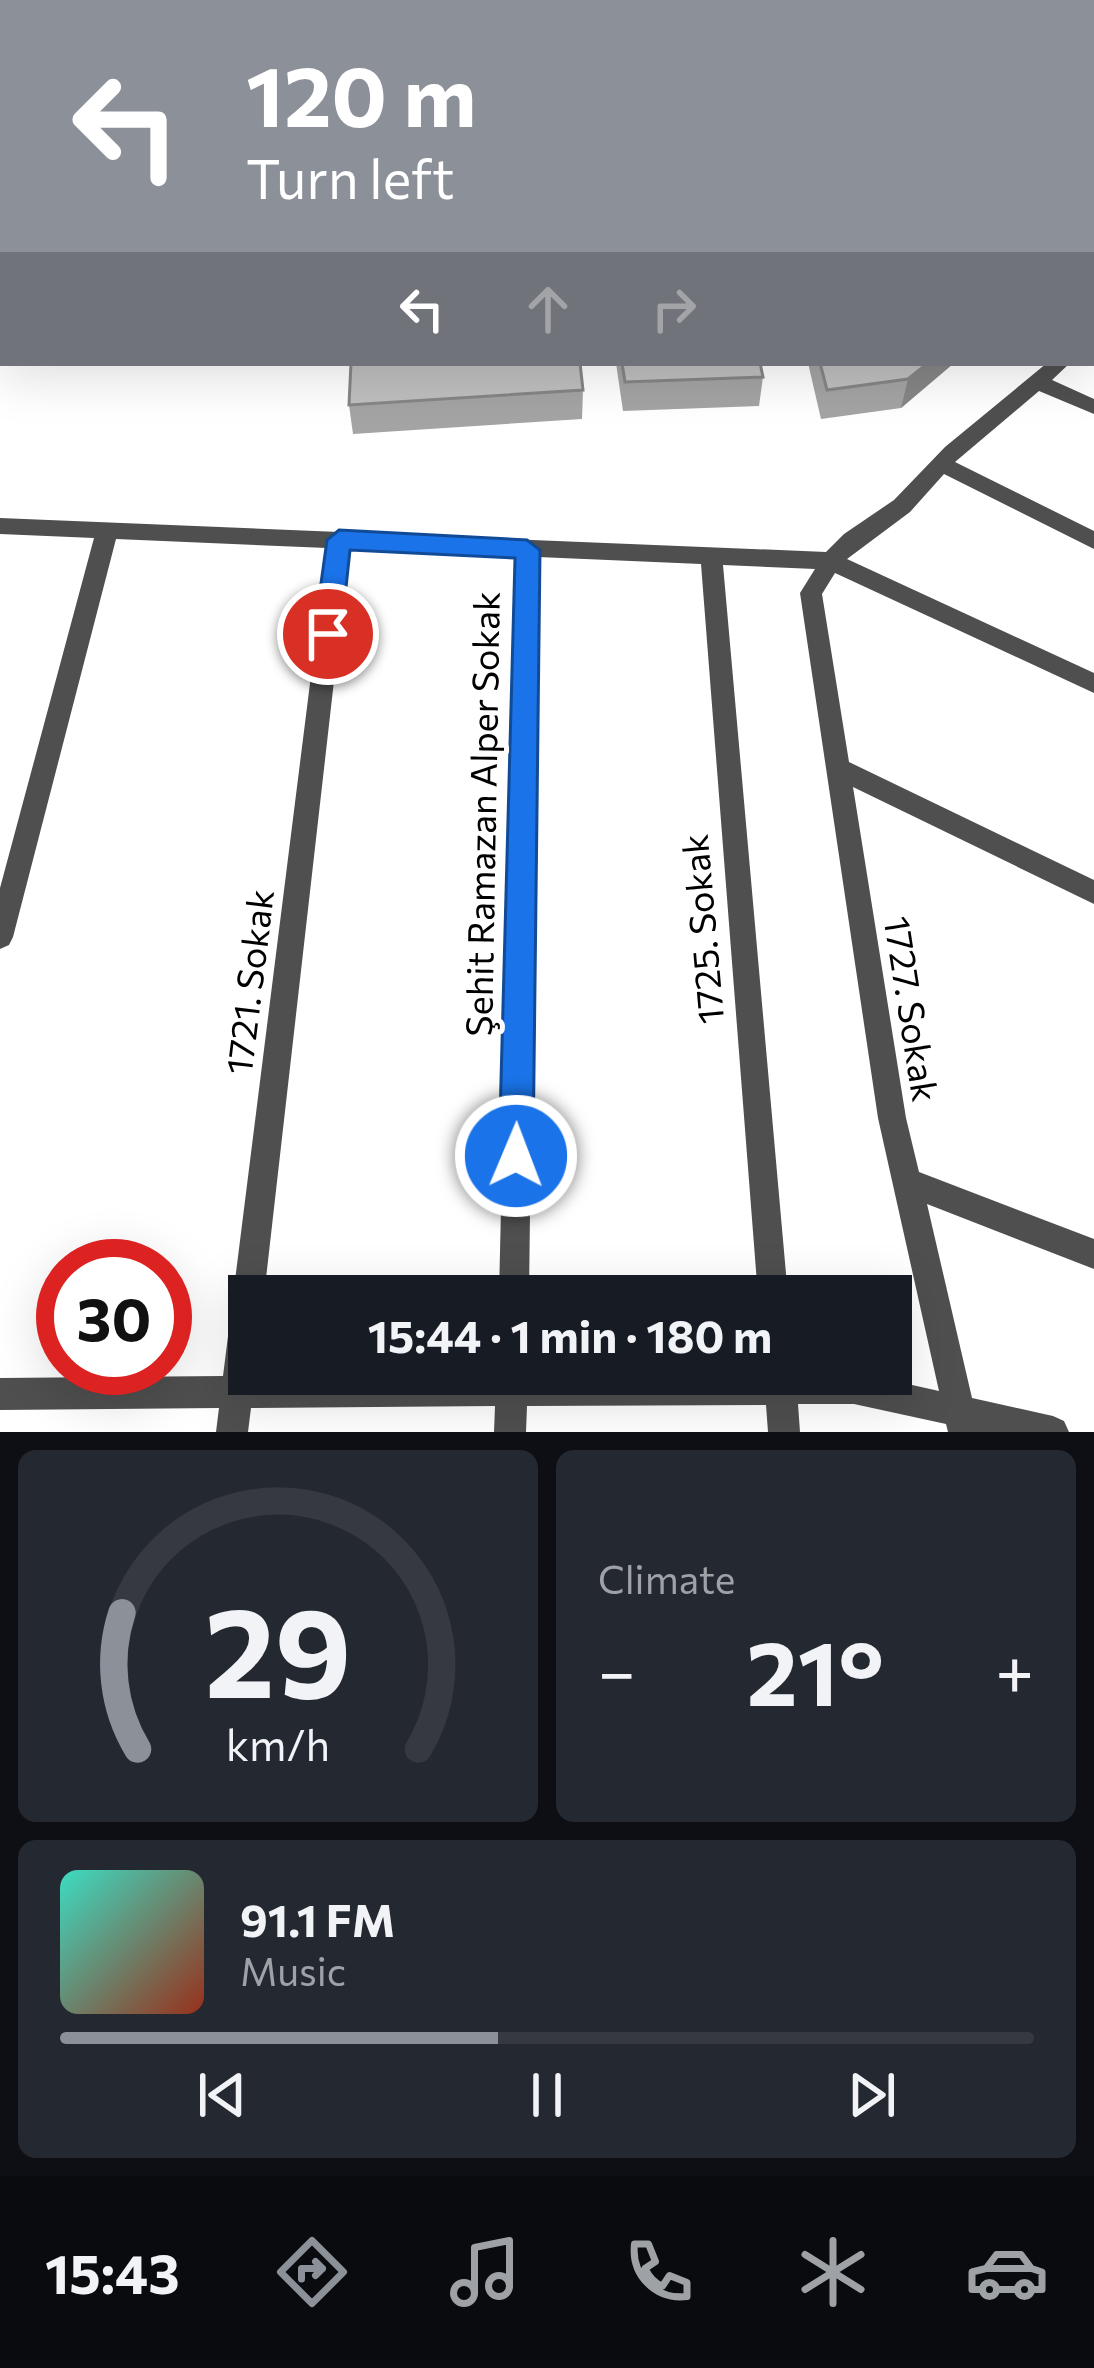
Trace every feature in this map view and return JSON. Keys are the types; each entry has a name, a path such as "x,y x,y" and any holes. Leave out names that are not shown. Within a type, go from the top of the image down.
{"street":[{"path":"831,561 902,506 941,464 1057,366"},
{"path":"1038,382 1094,407"},
{"path":"941,464 1094,541"},
{"path":"0,526 831,561 1094,684"},
{"path":"0,937 108,528"},
{"name":"1721. Sokak","path":"251,1275 339,540"},
{"name":"Şehit Ramazan Alper Sokak","path":"514,1275 527,550"},
{"name":"1725. Sokak","path":"711,556 770,1275"},
{"name":"1727. Sokak","path":"831,561 811,592 892,1118 962,1422"},
{"path":"838,766 1094,893"},
{"path":"907,1182 1094,1255"},
{"path":"0,1394 228,1393"},
{"name":"1721. Sokak","path":"232,1432 237,1395"},
{"path":"511,1432 512,1395"},
{"path":"781,1395 784,1432"},
{"path":"876,1395 962,1422 1053,1432"}],"building":[{"path":"351,366 580,366 583,390 349,405"},
{"path":"622,366 761,366 763,377 625,382"},
{"path":"821,366 924,366 908,379 827,390"}],"route":[{"path":"328,634 339,540 527,550 516,1156"}]}
